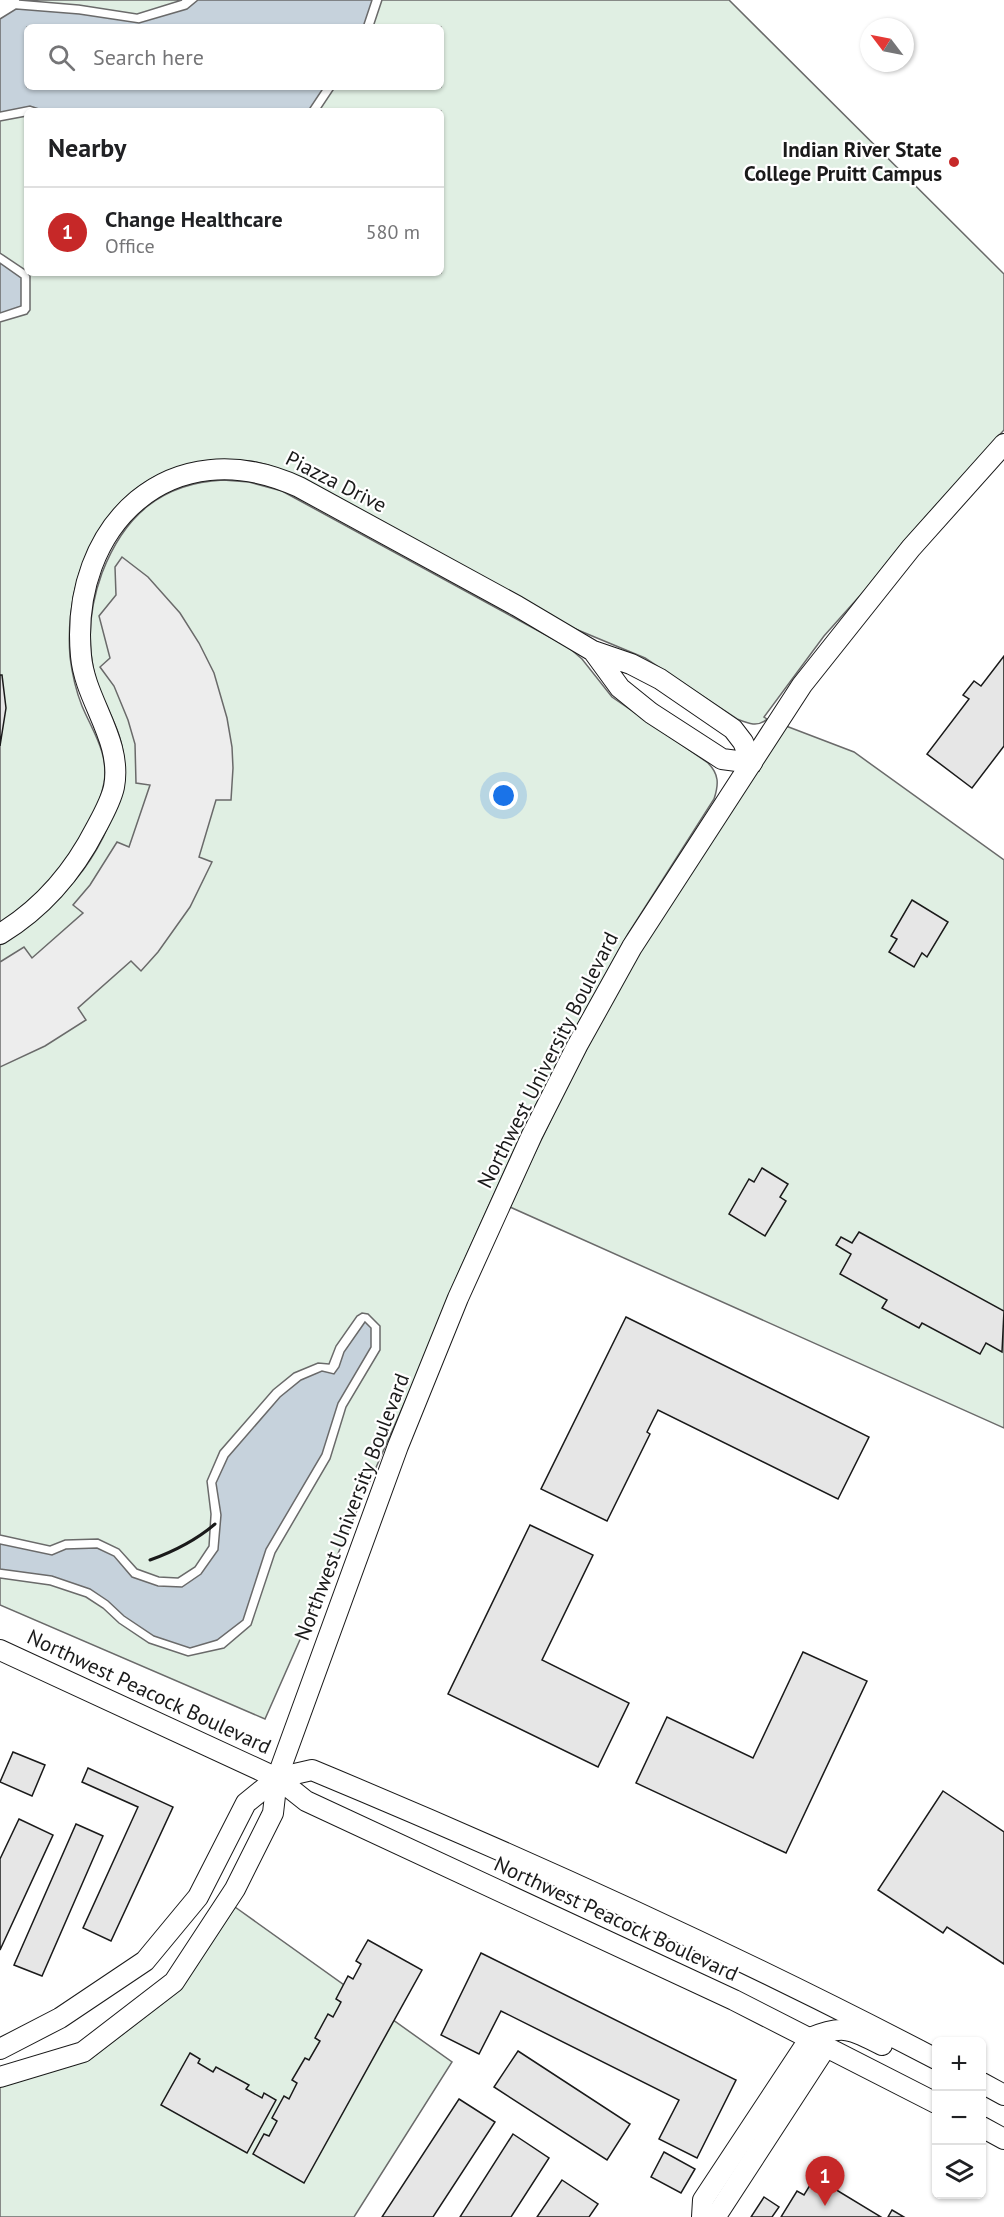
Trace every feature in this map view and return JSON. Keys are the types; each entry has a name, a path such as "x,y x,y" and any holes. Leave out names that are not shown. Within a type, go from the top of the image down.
{"street":[{"name":"Northwest University Boulevard","path":"0,2077 83,2052 174,1982 240,1879 273,1813 277,1778 399,1446 458,1298 532,1135 577,1046 632,947 802,685 911,548 1004,444"},
{"name":"Piazza Drive","path":"0,934 49,897 93,836 109,801 114,780 113,755 107,734 87,688 81,660 80,626 84,593 98,554 118,519 135,501 167,481 189,473 220,469 252,471 288,482 472,581 593,651 646,671 733,729 739,735 752,763 728,761 715,756 651,713 620,688 593,651"},
{"name":"Northwest Peacock Boulevard","path":"0,1650 277,1778 302,1798 818,2042 932,2101"},
{"name":"Northwest Peacock Boulevard","path":"277,1778 312,1770 636,1912 841,2009 932,2057"},
{"path":"0,2049 60,2018 145,1961 198,1898 246,1803 277,1778"},
{"path":"702,2217 703,2200 818,2042 831,2029 851,2030 932,2071"},
{"path":"712,2217 718,2213 818,2042"},
{"path":"986,2130 1004,2139"}],"green space":[{"path":"19,0 182,0 137,14 79,5"},
{"path":"382,0 729,0 1004,274 1004,430 903,542 824,636 764,717 767,719 756,724 737,719 645,658 573,628 283,470 250,461 210,461 175,468 145,482 120,503 100,528 85,557 75,589 70,623 70,657 74,682 99,743 104,762 104,783 98,804 78,844 65,862 34,896 0,923 0,322 27,314 30,310 30,276 444,276 444,108 321,108 333,90 444,90 444,24 374,24"},
{"path":"24,117 24,269 0,253 0,121"},
{"path":"223,480 249,482 282,491 568,647 582,659 612,697 708,763 716,775 717,784 714,799 628,934 568,1042 523,1130 449,1294 419,1370 265,1719 0,1605 0,1578 50,1585 86,1597 149,1643 188,1656 224,1648 251,1625 275,1553 330,1459 346,1407 380,1350 380,1326 368,1314 362,1313 357,1316 336,1346 329,1364 318,1363 294,1373 273,1390 220,1451 207,1481 211,1514 209,1546 195,1567 178,1578 159,1577 137,1569 119,1549 98,1539 65,1540 50,1546 0,1535 0,945 40,916 75,880 102,839 119,792 124,768 123,751 116,726 96,680 90,643 95,596 111,553 121,535 134,519 163,496 181,488"},
{"path":"786,726 854,752 1004,860 1004,1428 510,1207 572,1078 640,952"},
{"path":"235,1907 452,2062 354,2217 0,2217 0,2087 89,2060 181,1989"}],"shaded area":[{"path":"198,0 372,0 364,24 24,24 24,90 322,90 310,108 36,108 30,106 0,112 0,19 16,9 79,14 139,23 187,9"},
{"path":"0,263 21,278 21,306 0,313"},
{"path":"122,557 148,577 180,613 214,673 227,718 232,747 231,800 216,800 199,857 212,862 190,907 158,952 141,971 131,961 78,1008 86,1020 45,1046 0,1067 0,962 24,947 32,958 83,913 73,905 90,885 117,842 129,847 150,785 136,783 135,744 128,720 114,686 100,667 110,658 99,616 116,595 115,567"},
{"path":"365,1322 371,1328 371,1347 338,1403 322,1454 266,1549 243,1620 217,1640 190,1648 154,1636 90,1589 52,1576 0,1569 0,1544 52,1555 66,1549 97,1548 114,1556 132,1577 158,1586 182,1587 201,1574 218,1550 221,1515 216,1483 228,1457 280,1397 301,1380 322,1371 334,1374 344,1352"}],"building":[{"path":"1004,656 1004,746 972,788 927,754 969,699 963,695 974,681 981,686"},
{"path":"0,675 2,675 6,708 0,746"},
{"path":"912,900 948,922 927,957 922,953 914,967 889,952 897,939 891,936"},
{"path":"762,1168 788,1184 780,1197 786,1201 765,1236 729,1214 749,1179 754,1182"},
{"path":"859,1232 1004,1311 1002,1352 986,1343 980,1354 922,1323 919,1328 882,1308 887,1300 840,1274 851,1254 836,1245 841,1237 852,1243"},
{"path":"626,1317 869,1437 838,1499 658,1410 647,1432 650,1434 607,1521 541,1489"},
{"path":"530,1525 593,1555 542,1660 629,1703 598,1767 448,1694"},
{"path":"803,1652 867,1681 786,1853 636,1783 667,1717 753,1758"},
{"path":"13,1752 45,1765 32,1796 0,1782"},
{"path":"88,1768 173,1807 111,1941 83,1928 138,1807 82,1782"},
{"path":"943,1791 1004,1832 1004,1964 947,1927 943,1933 878,1890"},
{"path":"19,1819 53,1835 0,1950 0,1859"},
{"path":"76,1824 103,1836 42,1976 14,1965"},
{"path":"368,1940 422,1970 304,2183 253,2154 264,2134 269,2136 277,2121 272,2118 284,2096 289,2099 297,2083 292,2080 305,2058 309,2060 320,2041 315,2038 328,2014 333,2017 341,2002 336,1999 348,1976 353,1979 361,1964 356,1961"},
{"path":"481,1953 736,2080 697,2158 659,2139 679,2100 501,2011 479,2054 441,2035"},
{"path":"518,2051 630,2124 607,2160 494,2087"},
{"path":"190,2053 200,2059 198,2063 213,2072 216,2067 249,2085 246,2089 262,2098 264,2093 276,2100 247,2153 161,2105"},
{"path":"459,2099 495,2122 433,2217 382,2217"},
{"path":"513,2134 549,2158 511,2217 460,2217"},
{"path":"664,2152 695,2169 681,2193 651,2177"},
{"path":"815,2177 881,2217 781,2217 797,2191 804,2195"},
{"path":"562,2180 598,2204 589,2217 537,2217"},
{"path":"764,2197 779,2207 772,2217 751,2217"},
{"path":"892,2210 904,2217 888,2217"}],"wall":[{"path":"150,1560 184,1545 215,1524"}],"place":[{"name":"Indian River State College Pruitt Campus","path":"954,162"},
{"name":"Change Healthcare","path":"825,2206"}]}
